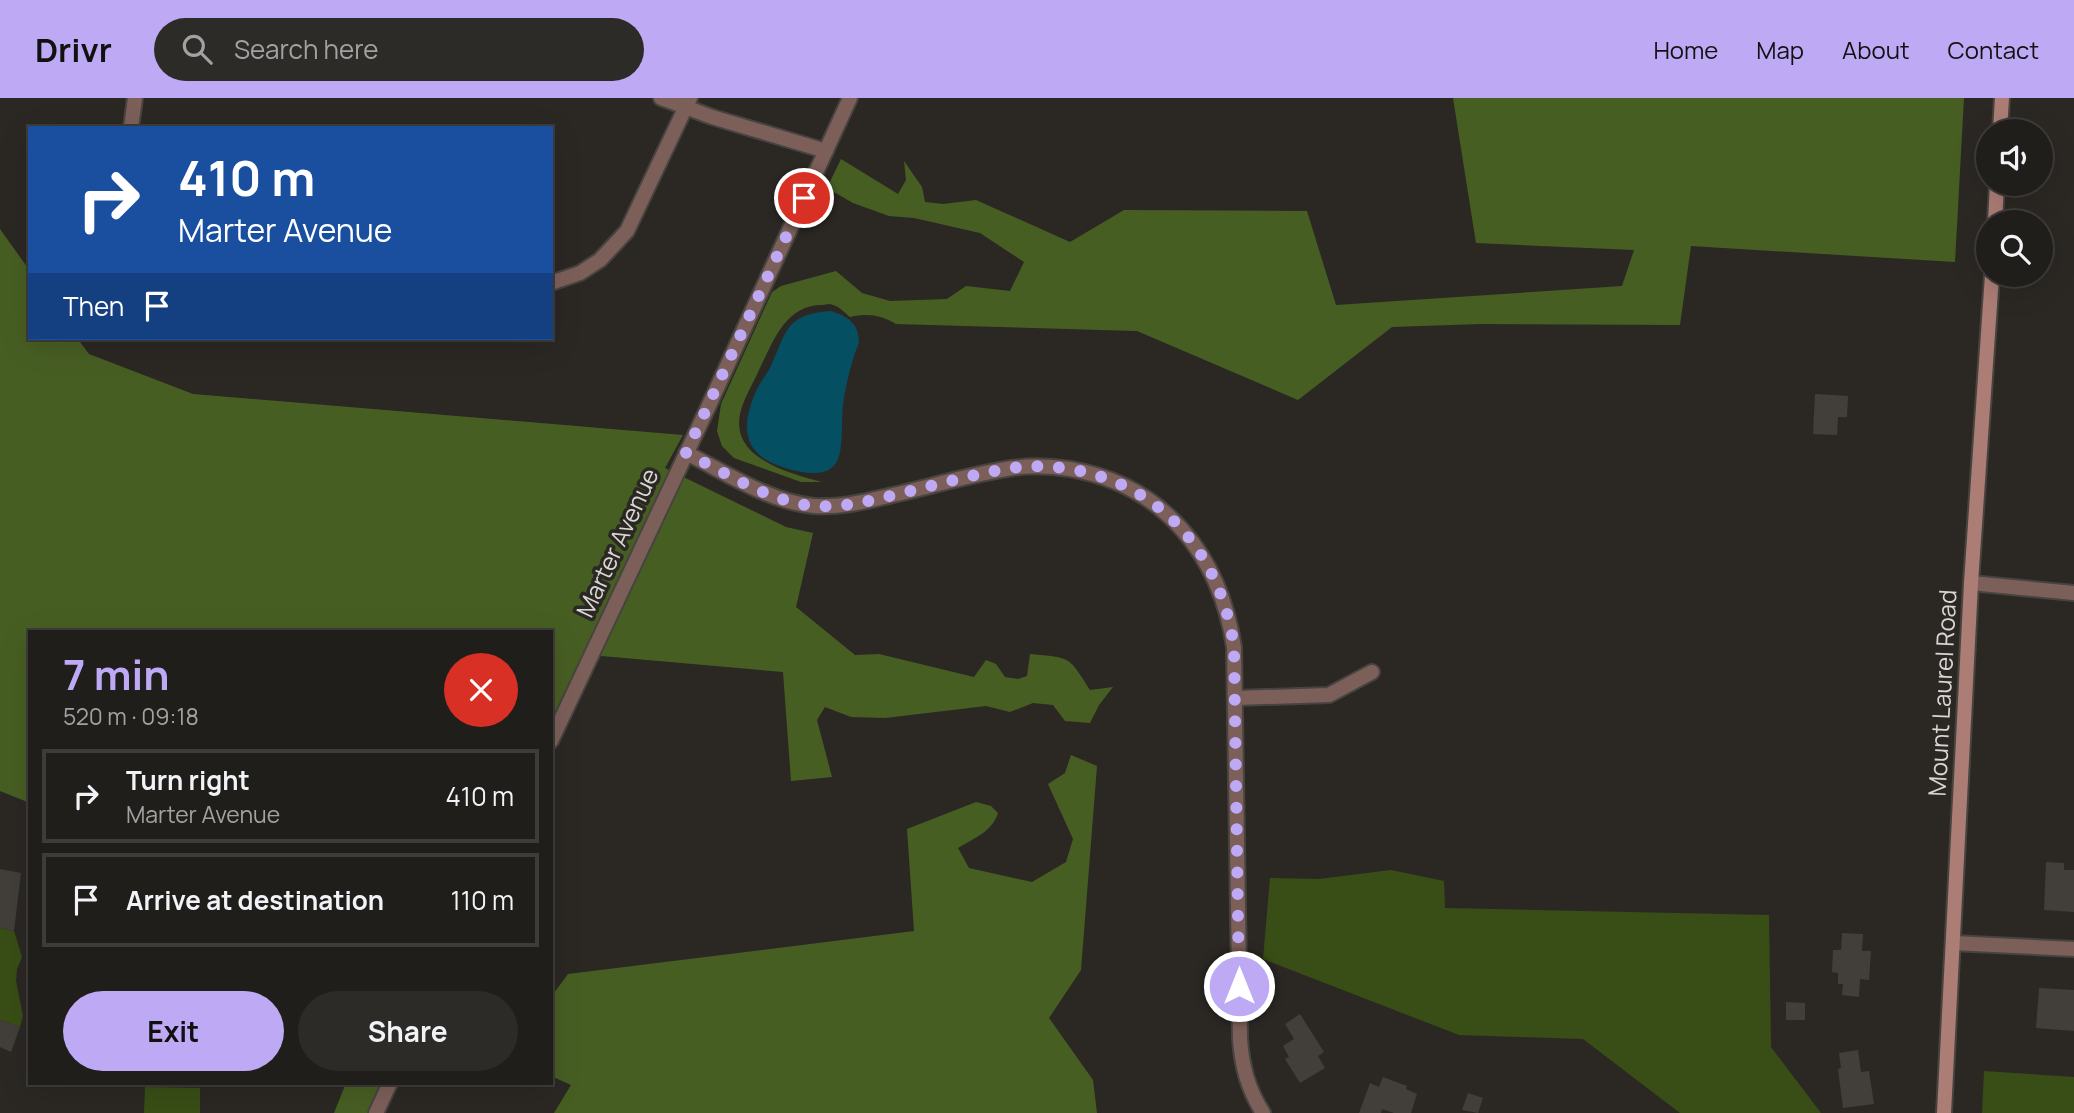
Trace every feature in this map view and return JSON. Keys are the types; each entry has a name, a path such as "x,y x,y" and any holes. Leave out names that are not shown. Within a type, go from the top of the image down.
{"main road":[{"path":"2001,119 2002,98"},
{"name":"Mount Laurel Road","path":"1944,1113 1971,583 1991,287"}],"street":[{"path":"131,126 135,98"},
{"path":"662,98 688,103 825,151"},
{"name":"Marter Avenue","path":"553,737 850,98"},
{"path":"553,283 600,260 627,231 688,103"},
{"path":"686,453 760,489 796,503 814,506 860,503 1015,467 1058,467 1121,483 1172,518 1198,549 1218,584 1231,625 1237,698 1240,1039 1247,1082 1263,1113"},
{"path":"1971,583 2074,593"},
{"path":"1237,698 1329,695 1372,672"},
{"path":"1953,943 2074,949"},
{"path":"376,1113 389,1085"}],"green space":[{"path":"1453,98 1964,98 1955,262 1691,246 1680,325 1480,324 1392,327 1298,400 1137,331 896,324 874,316 850,317 840,308 828,304 799,311 782,327 747,395 739,422 743,440 757,456 778,468 822,482 801,482 734,458 722,446 717,431 721,404 772,292 781,286 836,271 862,293 890,301 947,299 966,286 1010,291 1024,262 980,233 914,218 889,216 853,203 827,188 841,159 898,194 906,180 904,161 922,187 925,202 943,204 976,200 1070,242 1124,210 1307,211 1336,305 1622,286 1634,250 1476,243"},
{"path":"0,229 28,268 28,340 78,340 89,354 193,394 683,435 665,468 786,527 813,533 796,607 855,655 879,654 974,677 986,660 996,664 1005,677 1018,679 1027,676 1030,654 1054,656 1072,664 1090,690 1113,687 1099,705 1090,723 1065,721 1053,705 1033,703 1010,712 986,706 885,718 851,717 825,707 817,720 832,777 791,781 783,672 590,655 553,733 553,630 28,630 28,802 0,791"},
{"path":"1071,755 1097,766 1081,970 1049,1018 1093,1080 1097,1113 554,1113 571,1085 553,1077 553,994 568,974 914,931 907,829 976,802 991,806 998,813 995,820 987,830 958,848 969,868 1032,882 1066,862 1073,839 1048,784 1065,773"},
{"path":"1391,870 1444,881 1445,908 1769,915 1771,1047 1821,1113 1680,1113 1583,1039 1459,1035 1263,959 1270,878 1319,879"},
{"path":"0,928 14,931 22,957 16,981 23,1016 20,1027 0,1020"},
{"path":"1984,1071 2074,1077 2074,1113 1982,1113"},
{"path":"345,1085 388,1085 375,1113 334,1113"},
{"path":"145,1087 200,1088 200,1113 144,1113"}],"water":[{"path":"831,311 852,322 859,336 844,398 839,458 833,467 816,473 784,468 770,462 751,445 747,421 750,406 790,327 805,316"}],"building":[{"path":"1815,394 1848,396 1847,417 1838,417 1837,435 1813,434"},
{"path":"2046,862 2064,863 2064,870 2074,870 2074,912 2044,910"},
{"path":"0,869 21,873 14,931 0,928"},
{"path":"1842,933 1863,934 1862,951 1871,951 1869,980 1860,979 1859,997 1842,995 1843,984 1838,984 1838,973 1832,972 1833,950 1841,950"},
{"path":"2039,988 2074,990 2074,1031 2036,1028"},
{"path":"1786,1002 1805,1003 1805,1020 1786,1020"},
{"path":"1300,1014 1324,1052 1318,1056 1325,1068 1300,1083 1285,1059 1289,1057 1283,1046 1294,1039 1285,1024"},
{"path":"0,1020 20,1027 11,1052 0,1047"},
{"path":"1858,1050 1861,1072 1869,1071 1874,1104 1843,1108 1838,1069 1841,1068 1839,1053"},
{"path":"1383,1077 1407,1086 1406,1089 1417,1094 1411,1113 1394,1113 1382,1109 1381,1113 1359,1113 1370,1083 1379,1087"},
{"path":"1468,1093 1483,1098 1478,1113 1462,1110"}],"route":[{"path":"804,198 686,453 760,489 796,503 814,506 860,503 993,471 1037,466 1080,471 1121,483 1172,518 1198,549 1218,584 1231,625 1237,698 1239,986"}]}
